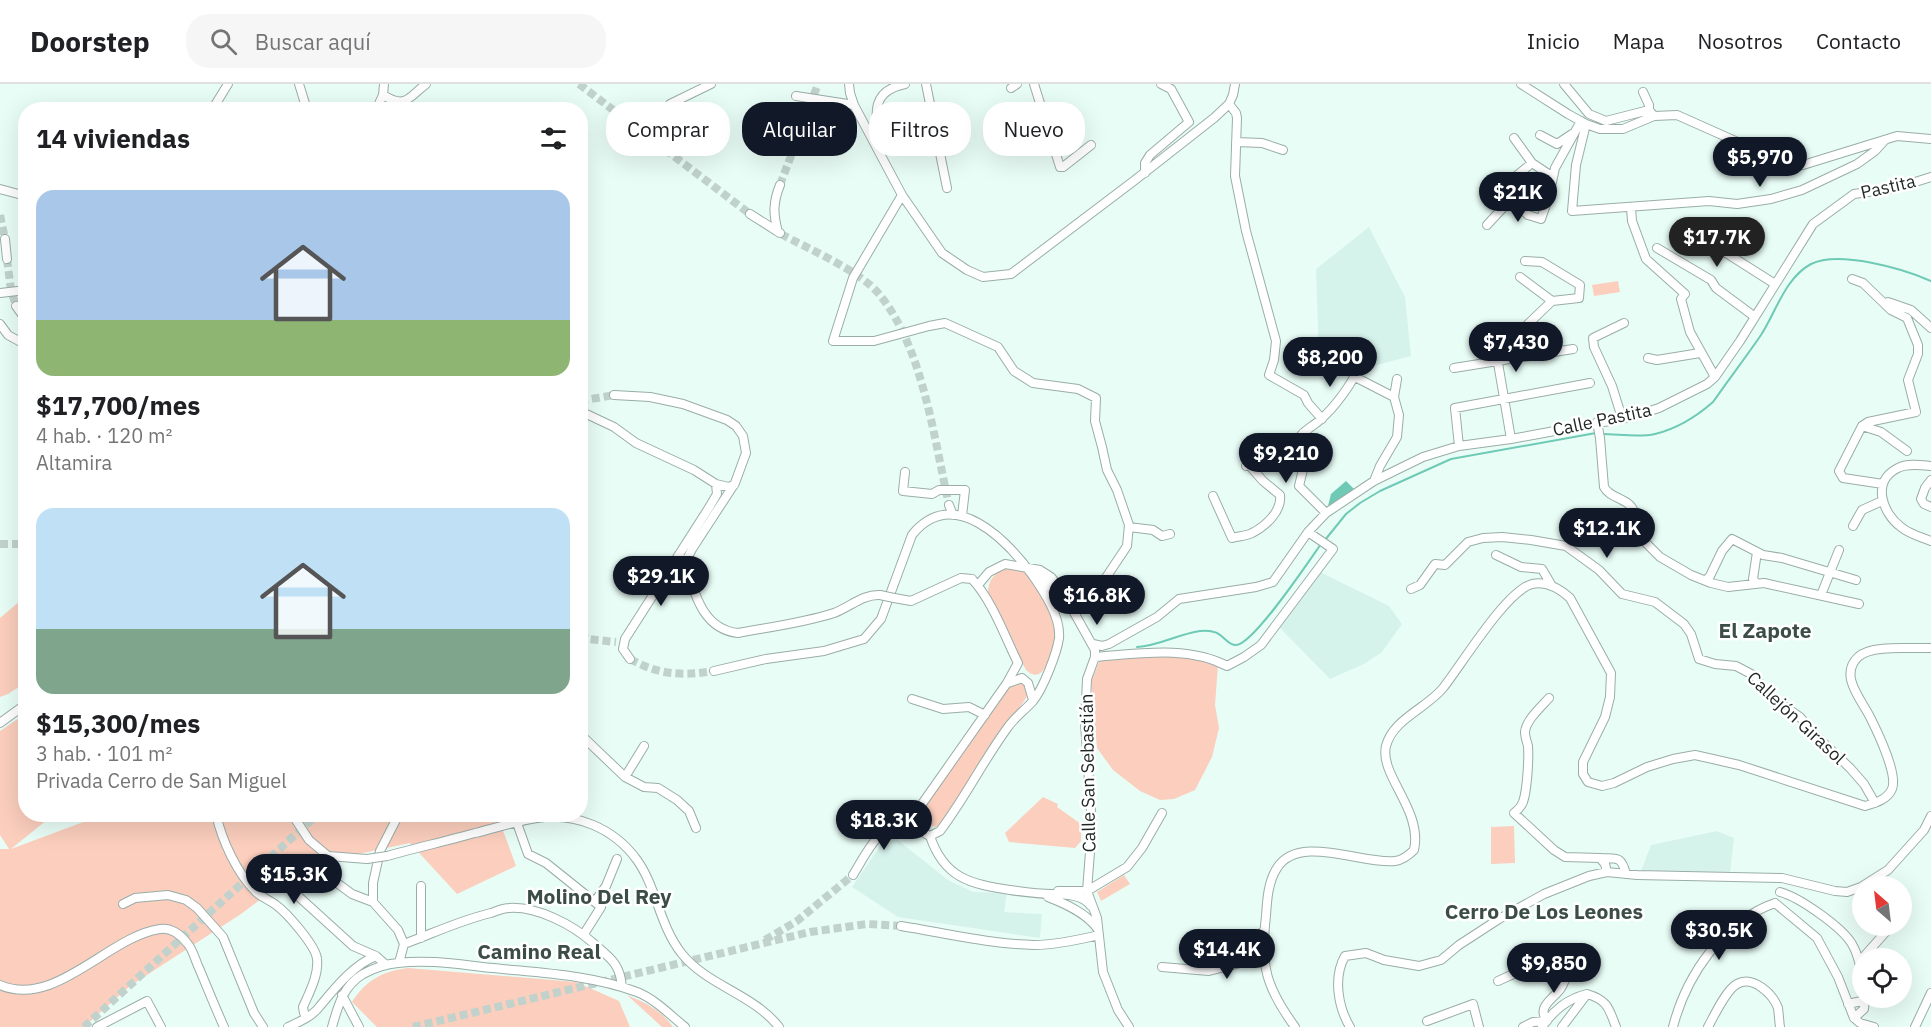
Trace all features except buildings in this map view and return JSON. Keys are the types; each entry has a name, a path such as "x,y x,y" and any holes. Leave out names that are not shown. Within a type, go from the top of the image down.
{"street":[{"path":"217,102 228,84"},
{"path":"299,84 305,102"},
{"path":"380,102 384,84"},
{"path":"383,95 394,102 402,102 408,100 426,84"},
{"path":"674,102 711,84"},
{"path":"849,84 853,102"},
{"path":"883,157 877,118 878,105 883,94 892,87 905,84"},
{"path":"926,84 947,188"},
{"path":"1034,84 1060,167 1091,145"},
{"path":"1145,173 1145,163 1150,154 1189,122 1171,89 1160,84 1153,84"},
{"path":"857,110 902,195 942,253 967,270 983,277 1011,274 1145,173 1214,118 1228,104 1235,84"},
{"path":"1521,84 1583,122 1600,129 1623,129 1652,113"},
{"path":"1564,84 1588,114 1606,121 1652,113 1677,115 1788,164 1803,165 1897,136 1931,139"},
{"path":"1643,92 1652,113"},
{"path":"796,96 835,102"},
{"path":"1228,104 1236,113 1235,176 1246,231 1276,341 1274,360 1269,375 1304,395 1322,418"},
{"path":"1540,135 1557,144 1572,134 1583,122"},
{"path":"1583,122 1572,212 1709,201 1737,204 1771,199 1802,190 1857,164 1875,151 1886,139"},
{"path":"1510,200 1528,214 1541,219 1555,168 1572,134"},
{"path":"1514,138 1532,164 1553,177"},
{"path":"1236,142 1262,143 1283,150"},
{"path":"1487,225 1510,200 1510,181 1532,164"},
{"name":"Pastita","path":"1797,250 1813,224 1854,194 1896,188 1931,177"},
{"path":"750,214 780,233 774,220 773,206 780,185"},
{"path":"0,189 18,194"},
{"path":"902,195 853,278 833,340 835,342 874,341 945,323 998,347 1014,371 1033,383 1078,388 1096,398 1095,421 1107,470 1117,490 1129,527 1127,546 1104,579 1102,590"},
{"path":"1630,208 1632,221 1646,259 1685,294 1681,299 1690,332 1715,377"},
{"path":"5,239 7,259"},
{"path":"1712,244 1775,284"},
{"path":"1658,248 1711,280 1716,288 1755,317"},
{"name":"Calle Pastita","path":"1093,644 1102,646 1109,644 1157,617 1179,599 1256,587 1273,582 1308,532 1326,513 1374,481 1423,457 1459,446 1511,439 1622,418 1659,408 1707,384 1715,377 1797,250"},
{"path":"1516,359 1527,325 1552,301 1579,298 1580,285 1542,262 1525,261"},
{"path":"1520,277 1552,301"},
{"path":"1852,279 1863,283 1892,310 1907,318 1918,345 1918,354 1908,380 1916,412 1868,422 1862,426 1839,471 1843,478 1882,484"},
{"path":"0,292 18,291"},
{"path":"1880,297 1893,305 1911,310 1931,328"},
{"path":"1622,418 1612,386 1594,347 1593,338 1624,323"},
{"path":"0,324 8,335 18,341"},
{"path":"1454,368 1498,363 1573,349"},
{"path":"1648,358 1657,360 1700,353"},
{"path":"1498,363 1511,439"},
{"path":"1213,496 1233,538 1251,534 1276,513 1281,504 1280,495 1247,465 1299,438 1303,432 1322,418 1355,377 1358,368 1349,365"},
{"path":"1355,377 1394,398"},
{"path":"1374,481 1397,437 1399,415 1394,398 1397,379"},
{"path":"1459,446 1455,408 1590,383"},
{"path":"614,395 650,397 683,404 734,424 742,433 746,446 745,457 734,484 685,563"},
{"path":"588,415 614,427 636,443 694,470 716,484 729,487 734,484"},
{"path":"1597,424 1604,487 1607,493 1626,502 1634,511 1636,533 1660,557 1711,584 1728,587 1764,583 1859,603"},
{"path":"1862,426 1881,432 1907,451"},
{"path":"1303,432 1305,461 1299,486 1326,513"},
{"path":"1931,466 1914,465 1898,468 1882,484 1881,493 1882,501 1890,517 1901,528 1931,541"},
{"path":"905,472 903,491 932,494 939,490 965,490 958,516"},
{"path":"1931,480 1921,500 1931,507"},
{"path":"630,659 620,642 716,496 716,484"},
{"path":"1853,526 1862,510 1882,501"},
{"path":"949,505 958,516"},
{"path":"714,671 766,659 824,651 864,639 882,618 912,536 919,526 934,518 958,516 970,518 996,534 1029,568 1040,586 1059,627 1059,642 1044,681 1033,700 1008,727 944,826 930,836"},
{"path":"1129,527 1154,530 1162,536 1170,534"},
{"path":"975,582 1000,566 1011,564 1040,570 1051,577 1068,603 1093,644 1095,657 1157,653 1192,655 1213,658 1227,666 1261,645 1331,547 1308,532"},
{"name":"Callejón Girasol","path":"1411,589 1420,585 1435,564 1445,566 1468,542 1502,537 1566,546 1599,570 1622,594 1655,602 1684,624 1691,634 1699,660 1736,666 1755,676 1767,694 1800,717 1813,733 1850,768 1864,784 1875,803"},
{"path":"1706,580 1722,551 1732,539 1757,552 1830,570 1856,580"},
{"path":"1821,595 1839,550"},
{"path":"975,582 1008,558 1013,551"},
{"path":"1756,584 1753,579 1757,552"},
{"path":"1496,555 1521,567 1542,569 1552,586"},
{"path":"676,559 682,559 685,563 698,604 706,616 719,627 738,633 836,612 876,594 911,601 961,578 975,582 1024,675 1036,682 1044,681"},
{"path":"1295,1027 1278,1004 1267,976 1263,950 1272,879 1278,866 1288,858 1300,853 1318,852 1395,861 1407,857 1414,850 1415,827 1386,760 1386,746 1401,723 1437,696 1503,608 1520,591 1533,584 1552,586 1560,589 1570,598 1611,673 1610,697 1605,717 1583,762 1583,774 1588,782 1602,786 1614,783 1647,767 1695,755 1739,765 1865,806 1875,803 1886,797 1892,789 1893,777 1871,718 1853,687 1851,669 1858,657 1867,652 1882,649 1931,648"},
{"name":"Calle San Sebastián","path":"1087,891 1092,826 1085,724 1087,679 1095,657"},
{"path":"917,828 915,819 917,811 1007,683 1018,663"},
{"path":"1007,683 1022,678 1028,683 1033,700"},
{"path":"1549,698 1527,724 1525,733 1528,744 1528,766 1522,805 1514,813 1554,850 1565,857 1619,859 1623,862 1626,874"},
{"path":"912,699 943,709 969,707 985,715"},
{"path":"0,723 18,710"},
{"path":"588,741 626,777 644,787 658,788 676,800 689,811 696,828"},
{"path":"626,777 644,746"},
{"path":"1039,894 1069,890 1087,891 1127,867 1142,848 1162,813"},
{"path":"1350,1027 1343,1011 1338,978 1339,967 1346,956 1366,953 1383,960 1419,966 1441,960 1459,945 1499,919 1544,894 1589,876 1606,872 1782,878 1847,892 1861,887 1888,870 1924,830 1931,816"},
{"path":"218,822 241,872 257,893 277,906 312,945 317,956 318,968 303,1007 307,1017"},
{"path":"297,822 309,840 328,856 367,859 521,822"},
{"path":"373,902 373,883 380,851 395,822"},
{"path":"583,822 601,828 626,846 644,870 672,941 690,963 766,1013 779,1027"},
{"path":"517,823 528,854 546,864 598,904"},
{"path":"854,875 883,830 900,824 917,828 930,836 940,858 947,867 969,882 1039,894 1083,898 1096,915"},
{"path":"328,856 327,871 337,883 352,894 373,902 398,930 404,944 399,963"},
{"path":"1600,858 1605,864 1606,872"},
{"path":"584,934 617,859"},
{"path":"291,878 298,896 352,946 376,956 386,965"},
{"path":"1673,1027 1678,1008 1709,953 1739,922 1761,908 1775,903 1780,892 1782,878"},
{"path":"421,886 421,938"},
{"path":"1087,891 1096,915 1103,972 1118,1010 1129,1027"},
{"path":"1780,892 1791,895 1835,926 1851,942 1853,948"},
{"path":"1039,894 1090,920 1098,932"},
{"path":"123,904 135,898 168,895 186,900 197,908 223,938 254,1012 263,1027"},
{"path":"1775,903 1817,938 1854,1017 1860,1023 1874,1027"},
{"path":"404,944 466,919 510,908 533,912 565,922 584,934 611,958 621,973 622,987"},
{"path":"901,926 986,940 1035,945 1083,939 1098,932"},
{"path":"0,985 18,990 38,988 63,979 136,937 161,928 176,931 189,944 224,1027"},
{"path":"1162,967 1209,971 1244,962 1264,930"},
{"path":"1871,948 1882,936"},
{"path":"288,1027 320,1008 326,996 364,961 376,956"},
{"path":"1498,981 1542,961 1570,963 1562,988 1554,994 1543,1010 1544,1024"},
{"path":"332,1027 342,995 353,981 362,974 399,963 458,965 575,976 640,993 685,1027"},
{"path":"1708,1027 1725,997 1735,985 1738,982 1752,982 1761,986 1769,994 1778,1008 1780,1027"},
{"path":"1915,1027 1931,993"},
{"path":"1554,994 1563,1003"},
{"path":"1544,1024 1563,1003 1587,994 1600,998 1608,1006 1616,1027"},
{"path":"1562,1027 1587,994"},
{"path":"342,995 359,1027"},
{"path":"97,1027 147,1000 161,1027"},
{"path":"1848,1004 1852,1003"},
{"path":"1427,1021 1473,1004 1479,1027"},
{"path":"1854,1017 1864,1008"},
{"path":"1523,1027 1533,1022 1544,1024"}],"shaded area":[{"path":"1369,227 1405,297 1411,356 1377,365 1319,360 1316,269"},
{"path":"1618,281 1620,292 1594,296 1592,285"},
{"path":"1346,481 1355,490 1328,506 1331,494"},
{"path":"1008,568 1020,569 1034,581 1055,630 1055,642 1047,664 1039,674 1031,674 1026,670 988,596 992,578"},
{"path":"1320,572 1389,606 1402,624 1382,652 1364,664 1330,679 1279,627"},
{"path":"18,603 18,688 0,697 0,618"},
{"path":"1132,656 1192,657 1218,665 1215,705 1219,728 1212,757 1195,790 1174,799 1160,800 1140,791 1113,770 1097,748 1091,682 1100,660"},
{"path":"1020,682 1025,685 1026,698 944,822 936,827 925,824 919,814 1010,685"},
{"path":"18,719 18,822 44,822 11,849 83,822 500,822 516,866 457,894 410,843 307,865 241,914 130,986 84,1027 0,1027 0,849 9,849 0,835 0,731"},
{"path":"1043,797 1058,804 1057,807 1081,824 1081,841 1075,848 1009,842 1005,833"},
{"path":"1514,826 1515,863 1491,864 1491,827"},
{"path":"1717,831 1734,838 1730,874 1641,871 1651,845"},
{"path":"889,833 948,880 973,892 1007,893 1004,912 1042,914 1040,938 898,917 852,887"},
{"path":"1124,875 1130,884 1101,901 1097,892"},
{"path":"408,968 576,982 619,1001 630,1027 377,1027 352,1002 369,982 391,971"},
{"path":"627,995 653,1008 673,1027 662,1027"}],"waterway":[{"path":"1602,434 1635,436 1663,432 1707,407 1713,402 1761,335 1794,278 1811,264 1823,260 1854,260 1905,271 1931,281"},
{"path":"1325,540 1346,514 1360,503 1380,491 1451,459 1596,433"},
{"path":"1137,647 1200,631 1214,632 1236,645 1244,641 1267,618 1321,544"}],"tunnel":[{"path":"579,84 750,214"},
{"path":"780,185 818,84"},
{"path":"0,215 5,239"},
{"path":"781,234 860,277 879,294 894,316 917,367 932,423 949,505"},
{"path":"7,259 11,290 16,306"},
{"path":"588,400 614,395"},
{"path":"0,544 18,544"},
{"path":"588,639 616,642"},
{"path":"630,659 671,673 714,671"},
{"path":"84,1027 309,822"},
{"path":"765,940 797,921 853,875"},
{"path":"413,1027 810,932 867,924 901,926"}],"district":[{"name":"El Zapote","path":"1765,631"},
{"name":"Molino Del Rey","path":"599,897"},
{"name":"Cerro De Los Leones","path":"1544,912"},
{"name":"Camino Real","path":"539,952"}]}
